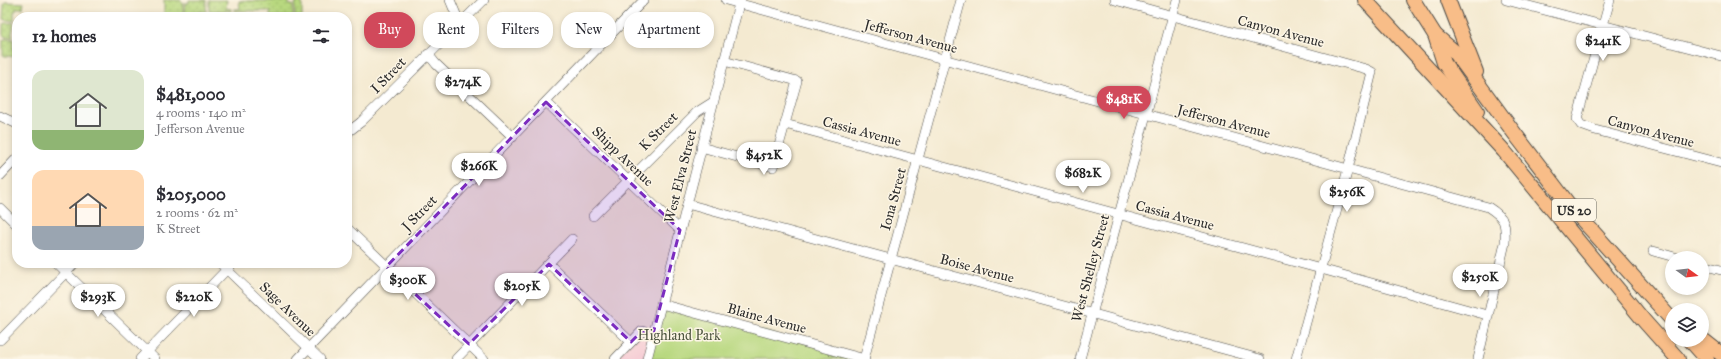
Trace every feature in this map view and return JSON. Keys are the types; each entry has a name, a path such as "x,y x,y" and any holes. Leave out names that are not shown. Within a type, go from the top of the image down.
{"highway":[{"path":"1365,0 1504,151"},
{"name":"US 20","path":"1413,0 1435,35 1444,63 1504,151 1645,322 1678,359"},
{"path":"1448,0 1484,92"},
{"name":"US 20","path":"1435,35 1455,52 1570,206 1665,312"},
{"path":"1644,289 1665,307"},
{"path":"1645,322 1672,359"},
{"path":"1709,344 1721,354"},
{"path":"1696,347 1707,359"}],"street":[{"path":"450,0 455,12"},
{"name":"I Street","path":"472,12 484,0"},
{"name":"J Street","path":"298,359 644,0"},
{"name":"Jefferson Avenue","path":"726,0 740,2 752,8 1488,207 1498,214 1506,226 1505,243 1487,315 1478,359"},
{"name":"Iona Street","path":"865,359 961,0"},
{"name":"Canyon Avenue","path":"1115,0 1370,70 1372,76 1348,169"},
{"name":"West Shelley Street","path":"1080,359 1178,0"},
{"path":"1506,0 1603,24 1721,56"},
{"path":"1603,24 1610,0"},
{"name":"West Elva Street","path":"647,359 740,2"},
{"name":"Canyon Avenue","path":"1603,24 1577,119 1581,125 1721,163"},
{"name":"I Street","path":"352,130 434,48"},
{"path":"428,54 436,64 513,137"},
{"path":"701,148 773,167 797,81 724,61"},
{"name":"Shipp Avenue","path":"546,102 680,230"},
{"name":"K Street","path":"592,216 697,112 713,102"},
{"path":"0,116 12,122"},
{"name":"Cassia Avenue","path":"785,124 1487,315"},
{"path":"0,176 12,163"},
{"path":"1296,359 1348,169"},
{"name":"Boise Avenue","path":"687,204 1260,359"},
{"path":"0,208 12,220"},
{"path":"352,233 484,359"},
{"path":"456,359 572,239"},
{"path":"1653,251 1665,254"},
{"path":"549,264 631,342"},
{"path":"1709,267 1721,270"},
{"path":"62,268 155,359"},
{"path":"0,340 70,268"},
{"path":"140,359 224,268"},
{"name":"Sage Avenue","path":"230,268 320,359"},
{"name":"Blaine Avenue","path":"661,304 865,359"},
{"path":"615,359 642,331 653,334"}],"highlighted area":[{"path":"546,102 680,230 653,334 642,331 631,342 549,264 469,344 386,267"}],"shaded area":[{"path":"642,331 653,334 647,359 615,359"}],"green space":[{"path":"164,0 181,0 181,2 183,2 183,12 164,12"},
{"path":"189,0 206,0 206,12 185,12 185,3 189,3"},
{"path":"209,0 227,0 226,8 231,9 231,11 209,11"},
{"path":"297,0 302,0 302,12 295,12 295,4 297,3"},
{"path":"239,1 289,1 289,5 293,5 293,12 235,11 235,9 240,9"},
{"path":"5,2 24,3 23,8 16,8 16,11 12,12 12,21 3,19"},
{"path":"12,23 12,37 5,37 3,35 3,24"},
{"path":"12,39 12,57 3,55 3,40"},
{"name":"Highland Park","path":"661,304 864,359 647,359"}]}
